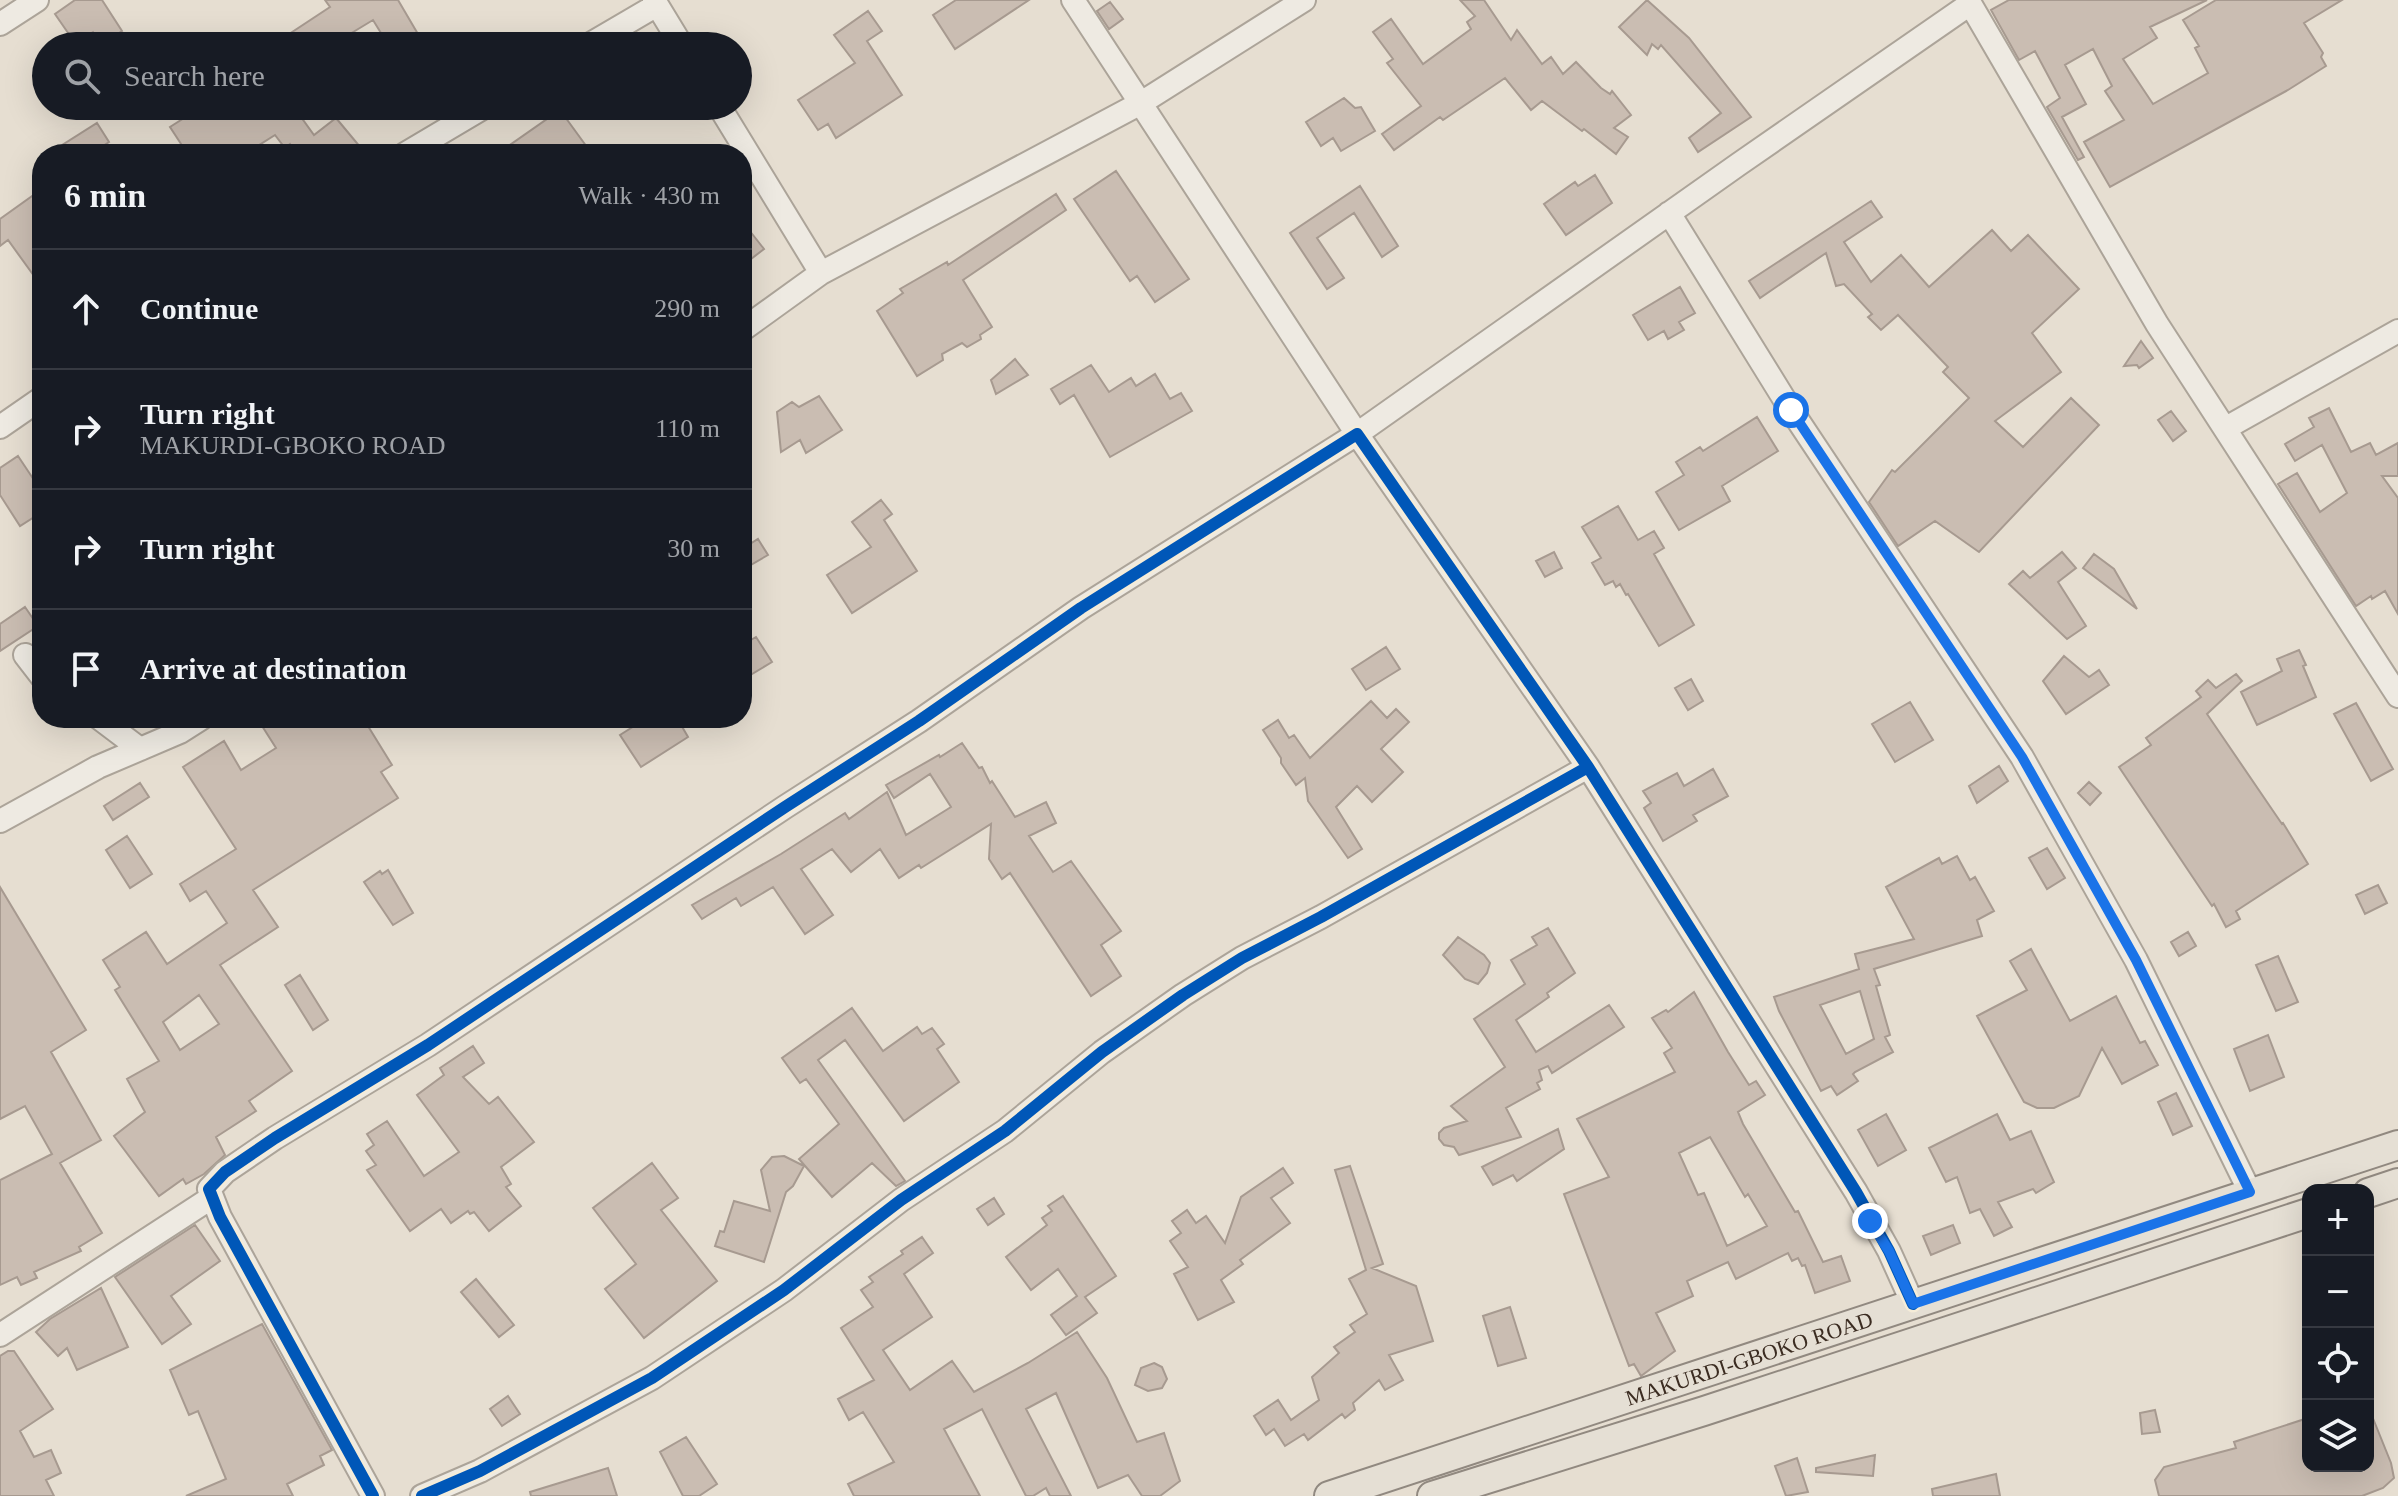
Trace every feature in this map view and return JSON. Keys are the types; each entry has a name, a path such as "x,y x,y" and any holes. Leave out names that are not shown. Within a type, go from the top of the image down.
{"main road":[{"name":"MAKURDI-GBOKO ROAD","path":"1329,1496 2398,1145"},
{"path":"2374,1191 2398,1183"},
{"path":"1432,1496 1704,1411 2302,1215"}],"street":[{"path":"0,24 37,0"},
{"path":"1073,0 1357,434 1588,767 1856,1192 1889,1251 1913,1304"},
{"path":"752,323 821,273 1141,103 1304,0"},
{"path":"609,32 656,2 674,32"},
{"path":"373,1496 211,1198 209,1189 225,1172 428,1045 919,721 1081,608 1357,434 1969,2 2157,324 2398,696"},
{"path":"422,144 462,120"},
{"path":"728,120 742,144"},
{"path":"752,160 821,273"},
{"path":"1669,213 1791,410 2022,757 2136,960 2250,1192"},
{"path":"2226,428 2398,331"},
{"path":"0,427 32,405"},
{"path":"25,655 32,664"},
{"path":"112,728 140,749"},
{"path":"0,821 98,767 186,728"},
{"path":"422,1496 480,1471 652,1378 784,1290 901,1200 1005,1131 1102,1052 1183,995 1242,958 1588,767"},
{"path":"0,1335 211,1198"}],"building":[{"path":"75,0 102,0 122,31 67,32 55,14"},
{"path":"325,0 398,0 417,32 380,32 373,20 353,32 292,32 330,7"},
{"path":"956,0 1029,0 955,49 933,15"},
{"path":"1460,0 1484,0 1511,40 1517,30 1542,64 1551,57 1563,74 1576,62 1601,88 1610,94 1612,91 1631,115 1614,128 1628,137 1616,154 1542,101 1531,110 1505,78 1443,120 1440,117 1394,150 1382,134 1421,106 1387,63 1393,59 1373,32 1391,19 1423,64 1471,29 1467,22 1475,16"},
{"path":"1647,0 1689,38 1751,117 1698,152 1689,138 1721,113 1661,45 1658,49 1652,44 1647,55 1619,27"},
{"path":"2009,0 2207,0 2150,27 2157,38 2123,59 2153,104 2208,73 2195,48 2199,46 2183,20 2216,0 2342,0 2304,23 2323,53 2321,57 2326,66 2110,187 2084,142 2124,120 2105,91 2112,86 2093,49 2065,65 2086,104 2062,117 2084,157 2078,160 2047,107 2060,98 2035,51 2019,60 1991,10"},
{"path":"1110,2 1123,19 1109,29 1097,11"},
{"path":"868,11 882,31 867,41 902,95 836,138 828,124 818,130 798,100 855,63 834,35"},
{"path":"1344,98 1355,108 1361,107 1375,131 1341,151 1333,138 1321,146 1306,122"},
{"path":"181,120 303,120 314,135 338,120 358,144 282,144 275,135 261,144 181,144 170,127"},
{"path":"546,120 567,120 585,144 511,144"},
{"path":"97,123 109,142 106,144 64,144"},
{"path":"1116,171 1189,279 1155,302 1137,276 1130,281 1074,199"},
{"path":"1595,175 1612,203 1566,235 1544,204 1575,182 1578,186"},
{"path":"1360,186 1398,246 1382,257 1354,213 1317,238 1344,278 1327,289 1290,233"},
{"path":"1056,194 1066,210 963,280 992,327 980,335 981,339 967,347 962,343 942,354 943,360 917,376 877,311 903,293 900,289 947,262 948,265"},
{"path":"32,196 32,273 8,240 0,246 0,219"},
{"path":"1871,201 1882,217 1844,242 1871,282 1901,255 1929,287 1992,230 2011,251 2028,235 2079,289 2032,333 2061,372 1995,421 2023,447 2071,398 2099,425 1979,552 1935,521 1898,546 1869,502 1892,470 1895,472 1969,398 1943,372 1948,367 1898,315 1881,330 1868,317 1872,314 1844,284 1836,286 1826,253 1760,298 1749,281"},
{"path":"752,234 764,249 752,258"},
{"path":"1680,287 1695,313 1679,322 1684,330 1668,339 1664,331 1648,340 1633,315"},
{"path":"2141,341 2153,358 2139,368 2137,365 2124,366"},
{"path":"1015,359 1028,375 996,394 991,380"},
{"path":"1091,365 1109,392 1131,378 1136,386 1155,374 1170,399 1181,393 1192,411 1110,457 1074,395 1060,404 1051,389"},
{"path":"819,396 842,430 806,453 800,440 781,452 777,412 792,402 799,407"},
{"path":"2329,408 2351,452 2370,443 2376,455 2398,443 2398,476 2382,476 2398,498 2398,614 2385,591 2356,606 2278,484 2297,473 2320,512 2347,493 2322,445 2295,461 2285,444 2314,427 2309,418"},
{"path":"2171,411 2186,431 2173,441 2158,420"},
{"path":"1757,417 1778,451 1722,486 1730,501 1679,530 1656,492 1684,475 1676,462 1700,447 1703,451"},
{"path":"18,456 32,477 32,518 20,526 0,495 0,468"},
{"path":"881,500 892,514 884,520 917,571 852,613 827,575 871,547 852,522"},
{"path":"1618,506 1638,540 1654,531 1664,548 1654,554 1694,625 1659,646 1620,584 1616,587 1613,581 1605,585 1592,563 1601,558 1582,527"},
{"path":"758,539 768,555 752,564 752,543"},
{"path":"1554,552 1562,568 1545,577 1536,561"},
{"path":"2062,552 2076,568 2058,582 2086,626 2067,639 2009,584 2023,571 2030,578"},
{"path":"2094,554 2114,569 2137,609 2083,568"},
{"path":"25,607 32,617 32,630 0,651 0,624"},
{"path":"756,637 772,662 752,674 752,639"},
{"path":"1386,647 1400,669 1366,690 1352,669"},
{"path":"2299,650 2316,697 2257,725 2241,692 2282,671 2277,659"},
{"path":"2064,656 2089,677 2099,670 2109,685 2066,714 2043,681"},
{"path":"2236,674 2242,681 2207,714 2308,864 2236,911 2240,919 2226,927 2214,904 2212,906 2119,767 2151,745 2146,738 2201,697 2196,691 2208,680 2216,688"},
{"path":"1691,679 1703,701 1688,710 1675,688"},
{"path":"1371,701 1387,718 1396,709 1409,722 1381,749 1403,772 1372,802 1357,786 1336,807 1362,849 1348,858 1308,801 1305,778 1296,785 1263,730 1278,720 1289,738 1294,735 1310,758"},
{"path":"1910,702 1933,740 1895,762 1872,724"},
{"path":"2356,703 2393,769 2371,781 2334,714"},
{"path":"263,728 369,728 392,765 381,772 398,798 253,890 278,927 220,965 292,1071 249,1101 256,1111 216,1137 225,1155 204,1174 186,1184 183,1179 159,1196 114,1136 145,1112 127,1079 159,1061 115,990 120,987 103,960 146,932 167,964 227,923 206,891 190,901 180,884 236,849 183,767 224,741 241,770 276,748","holes":["199,995 219,1024 180,1050 163,1022"]},
{"path":"631,728 683,728 688,737 641,767 620,735"},
{"path":"962,743 1015,817 1046,802 1056,823 1029,836 1053,872 1071,861 1121,931 1101,945 1121,976 1091,996 1010,873 1002,879 989,859 991,824 921,868 919,865 899,878 880,849 851,872 832,849 801,869 833,915 805,934 773,887 741,906 736,898 702,919 692,905 845,813 849,819 887,792 906,835 951,807 930,774 894,798 886,785"},
{"path":"1999,766 2008,781 1977,803 1969,786"},
{"path":"1713,769 1728,796 1693,815 1697,821 1663,841 1644,808 1651,803 1643,791 1677,773 1684,786"},
{"path":"2089,782 2101,793 2090,805 2078,793"},
{"path":"140,783 149,797 113,820 104,806"},
{"path":"127,836 152,874 130,888 106,850"},
{"path":"2047,848 2065,878 2047,889 2029,858"},
{"path":"1957,856 1970,880 1975,877 1994,911 1977,920 1982,936 1874,969 1890,1035 1885,1037 1893,1052 1855,1072 1853,1074 1858,1081 1837,1095 1831,1086 1821,1091 1774,997 1859,969 1855,954 1914,939 1886,887 1939,858 1942,864","holes":["1860,991 1874,1039 1846,1054 1820,1005"]},
{"path":"388,870 413,913 393,925 364,882 380,871 382,874"},
{"path":"2378,885 2387,903 2365,914 2356,895"},
{"path":"0,887 86,1030 51,1052 101,1140 60,1163 102,1233 79,1247 81,1251 34,1272 37,1278 21,1285 17,1277 0,1285 0,1180 52,1154 25,1106 0,1119"},
{"path":"1548,928 1575,973 1547,993 1549,997 1516,1020 1536,1052 1609,1005 1624,1027 1552,1073 1548,1066 1539,1070 1542,1080 1537,1083 1540,1089 1506,1108 1521,1137 1459,1155 1454,1147 1444,1145 1439,1139 1439,1133 1444,1128 1467,1121 1451,1106 1505,1067 1474,1019 1525,984 1511,960 1537,945 1532,937"},
{"path":"2188,932 2196,946 2179,956 2171,942"},
{"path":"1458,937 1484,955 1490,963 1478,984 1465,979 1443,955"},
{"path":"2031,949 2070,1021 2116,996 2140,1043 2145,1041 2158,1065 2122,1084 2102,1048 2079,1096 2054,1108 2037,1108 2024,1102 1977,1016 2027,990 2010,961"},
{"path":"2278,956 2298,1002 2276,1011 2256,965"},
{"path":"300,975 328,1020 313,1030 285,985"},
{"path":"1694,992 1749,1085 1756,1081 1765,1095 1738,1112 1743,1124 1795,1212 1798,1211 1823,1262 1841,1256 1850,1281 1815,1293 1805,1265 1802,1266 1798,1258 1792,1261 1788,1253 1736,1279 1728,1262 1687,1281 1693,1296 1656,1313 1675,1351 1641,1376 1634,1364 1629,1366 1564,1194 1609,1177 1577,1119 1675,1072 1664,1053 1672,1048 1652,1018 1666,1010 1668,1012","holes":["1710,1137 1745,1197 1748,1194 1767,1226 1727,1246 1704,1193 1698,1195 1679,1153"]},
{"path":"852,1008 883,1051 917,1027 922,1034 932,1028 944,1044 937,1049 959,1082 904,1121 845,1040 818,1060 905,1181 896,1186 872,1163 832,1197 799,1159 839,1124 806,1079 800,1083 782,1058"},
{"path":"2268,1035 2284,1077 2250,1091 2234,1049"},
{"path":"473,1046 484,1063 463,1077 489,1104 498,1097 534,1142 501,1167 511,1184 506,1187 521,1206 489,1231 474,1212 470,1214 468,1211 451,1223 441,1209 410,1231 367,1170 376,1165 366,1151 374,1145 367,1134 387,1121 424,1176 459,1152 417,1095 444,1075 440,1068"},
{"path":"2176,1093 2192,1126 2173,1135 2158,1102"},
{"path":"1886,1114 1906,1150 1878,1166 1858,1130"},
{"path":"1997,1114 2010,1140 2031,1131 2054,1182 2036,1193 2033,1189 1998,1202 2012,1227 1994,1236 1980,1209 1970,1213 1957,1177 1946,1182 1929,1148"},
{"path":"1558,1129 1564,1149 1517,1181 1513,1175 1493,1185 1482,1167"},
{"path":"784,1156 804,1166 786,1192 764,1262 715,1246 720,1231 724,1232 734,1201 770,1211 761,1170 772,1157"},
{"path":"652,1163 678,1198 661,1210 717,1281 644,1338 605,1289 636,1264 593,1208"},
{"path":"1350,1166 1383,1264 1372,1268 1416,1286 1433,1341 1389,1355 1403,1380 1385,1390 1379,1380 1353,1403 1355,1410 1345,1418 1342,1414 1308,1440 1304,1434 1285,1446 1274,1429 1266,1435 1254,1416 1278,1400 1291,1420 1319,1400 1312,1377 1339,1353 1334,1347 1355,1332 1350,1325 1367,1314 1349,1279 1366,1270 1335,1170"},
{"path":"1283,1168 1293,1183 1271,1198 1290,1223 1240,1260 1243,1264 1221,1280 1234,1302 1198,1320 1174,1274 1188,1267 1170,1241 1181,1233 1172,1221 1187,1210 1196,1223 1206,1216 1225,1243 1241,1197"},
{"path":"1063,1196 1116,1276 1085,1297 1097,1313 1066,1335 1051,1315 1077,1296 1058,1269 1031,1290 1006,1257 1047,1225 1042,1218 1052,1211 1048,1206"},
{"path":"994,1198 1004,1214 988,1225 977,1209"},
{"path":"195,1225 220,1261 171,1296 191,1324 162,1344 115,1277"},
{"path":"1953,1225 1960,1243 1931,1255 1923,1236"},
{"path":"922,1237 933,1253 904,1274 932,1317 883,1350 910,1390 952,1361 974,1392 1077,1332 1107,1378 1137,1442 1164,1433 1180,1481 1160,1496 1142,1496 1128,1475 1098,1488 1056,1393 1026,1409 1071,1496 1050,1496 1046,1488 1033,1496 1026,1496 982,1409 944,1429 980,1496 854,1496 848,1484 894,1462 863,1412 849,1420 838,1399 874,1380 841,1328 873,1307 861,1290 873,1282 869,1277"},
{"path":"476,1279 514,1325 499,1337 461,1292"},
{"path":"101,1288 128,1347 77,1370 67,1348 58,1356 36,1332 50,1319"},
{"path":"1510,1307 1526,1358 1498,1366 1483,1316"},
{"path":"262,1324 332,1450 320,1456 324,1465 287,1484 293,1496 186,1496 226,1479 198,1411 189,1415 170,1370"},
{"path":"14,1351 53,1409 20,1431 34,1457 51,1450 61,1473 46,1480 54,1496 0,1496 0,1356"},
{"path":"1154,1363 1162,1367 1167,1379 1162,1388 1148,1391 1135,1385 1141,1368"},
{"path":"508,1396 520,1414 502,1426 490,1409"},
{"path":"2155,1410 2160,1432 2142,1434 2140,1413"},
{"path":"2302,1420 2302,1472 2374,1472 2374,1421 2394,1478 2383,1488 2362,1496 2159,1496 2155,1480 2164,1467 2236,1448 2234,1442"},
{"path":"686,1437 717,1484 699,1496 683,1496 660,1452"},
{"path":"1875,1455 1873,1476 1816,1472 1816,1468"},
{"path":"1797,1458 1808,1492 1786,1496 1775,1466"},
{"path":"608,1468 617,1496 531,1496 530,1492"},
{"path":"1996,1474 2000,1496 1933,1496 1932,1489"}],"cycle path":[{"path":"373,1496 220,1217 209,1189 225,1172 275,1138 428,1045 919,721 1081,608 1357,434 1588,767 1856,1192 1889,1251 1913,1304"},
{"path":"422,1496 480,1471 652,1378 784,1290 901,1200 1005,1131 1102,1052 1183,995 1242,958 1588,767"}],"route":[{"path":"1791,410 2022,757 2136,960 2250,1192 1913,1304 1889,1251 1870,1221"}]}
